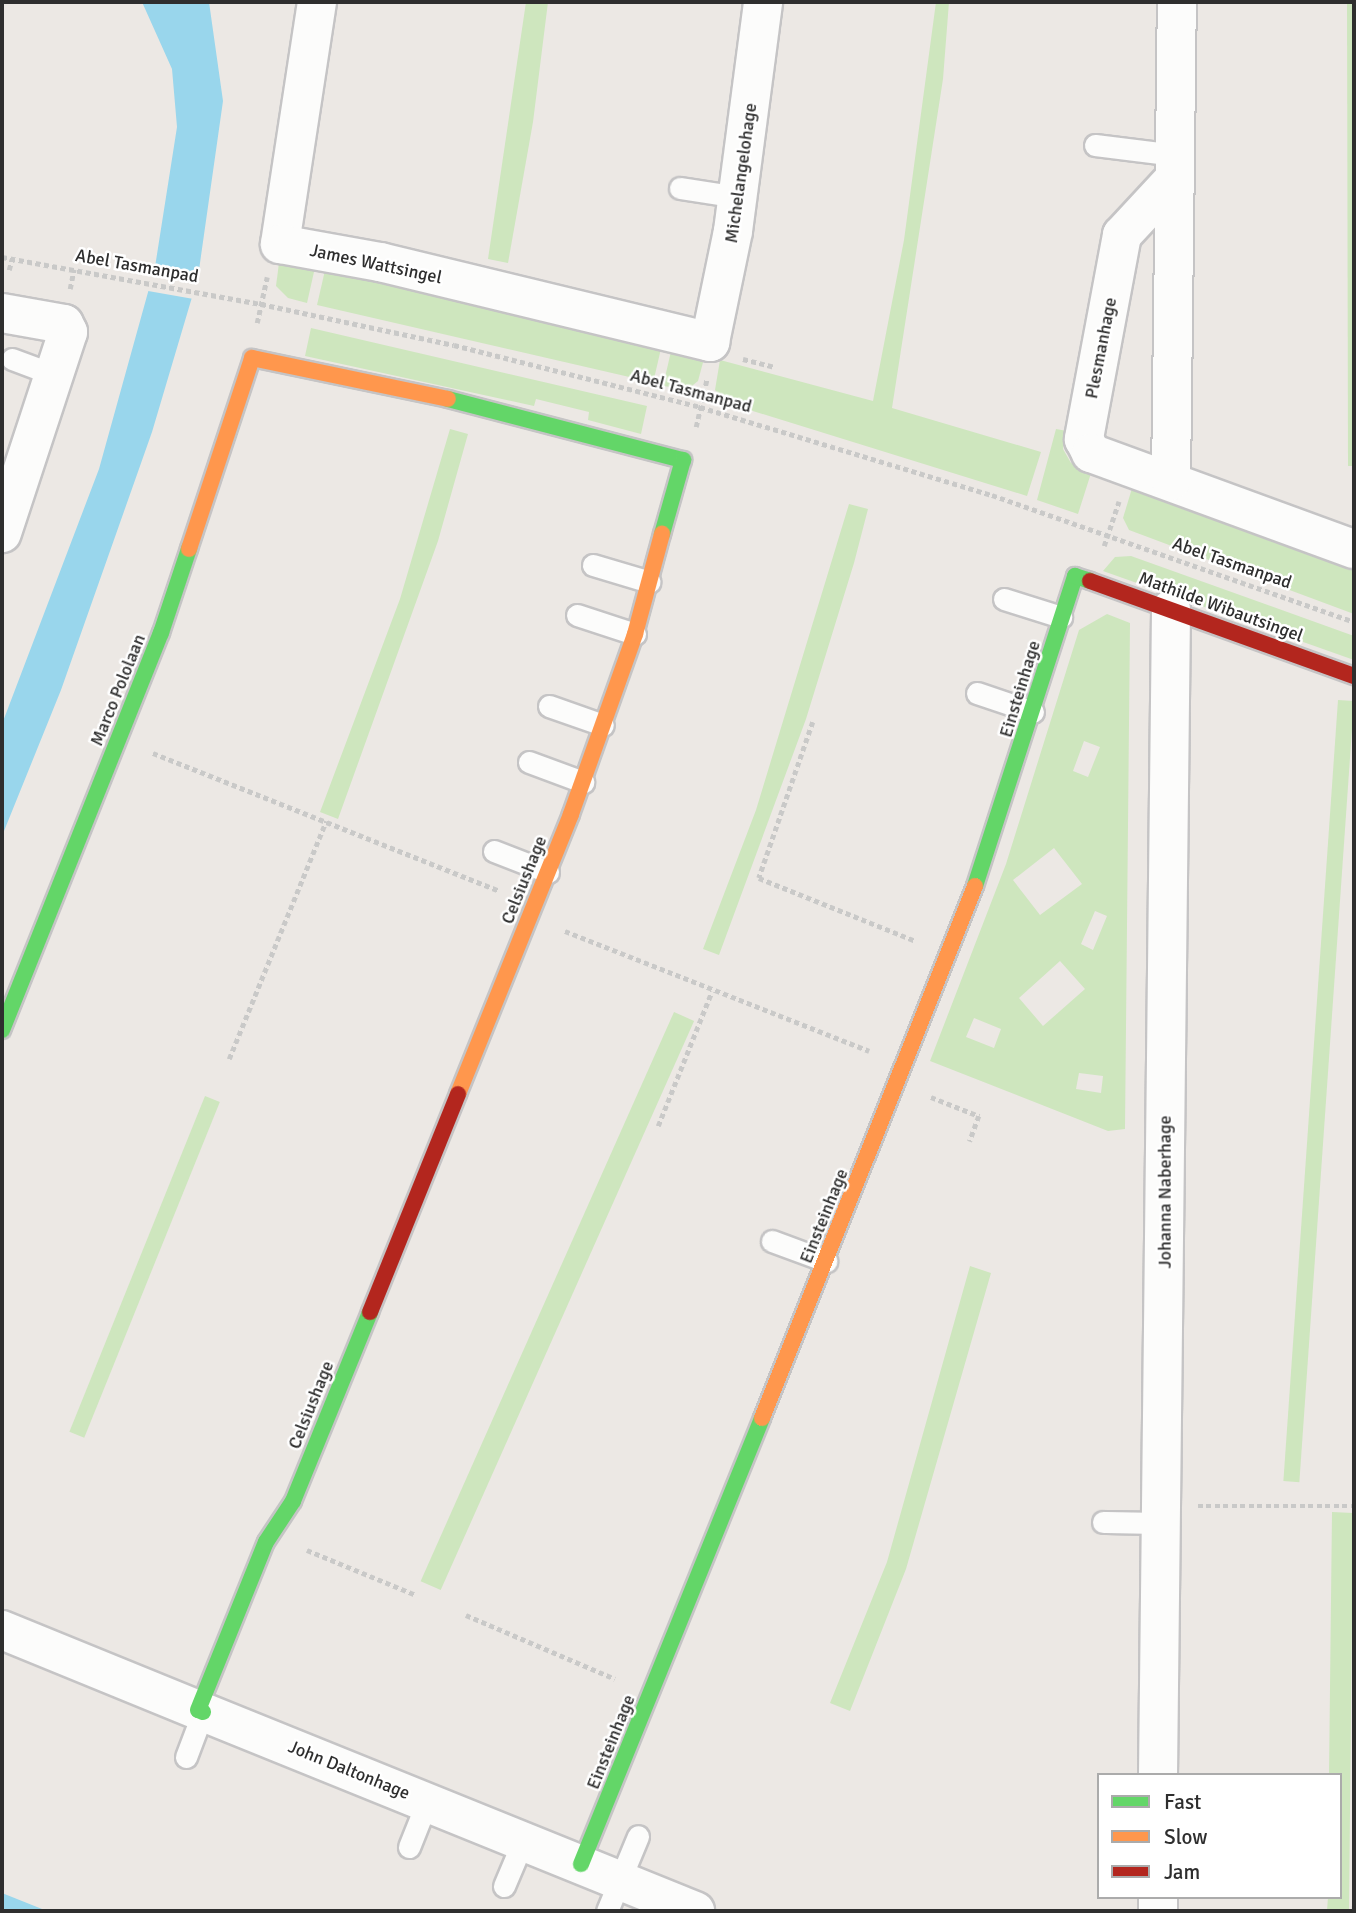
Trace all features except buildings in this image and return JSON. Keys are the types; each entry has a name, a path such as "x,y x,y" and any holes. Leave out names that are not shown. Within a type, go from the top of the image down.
{"street":[{"name":"James Wattsingel","path":"317,2 280,244 380,262 718,356"},
{"name":"Michelangelohage","path":"718,356 763,2"},
{"path":"1171,481 1177,2"},
{"name":"Plesmanhage","path":"1175,167 1122,235 1084,439 1091,453 1354,549"},
{"path":"2,313 64,324 68,332 2,533"},
{"name":"Celsiushage","path":"200,1711 271,1531 293,1502 583,782 635,634 683,460 465,403 252,358"},
{"name":"Marco Pololaan","path":"2,1030 161,633 252,358"},
{"name":"Mathilde Wibautsingel","path":"1075,576 1354,676"},
{"name":"Einsteinhage","path":"581,1864 969,906 1075,576"},
{"name":"Johanna Naberhage","path":"1158,1773 1176,1515 1171,609"},
{"name":"John Daltonhage","path":"2,1630 581,1864 613,1896 695,1911"}],"lane":[{"path":"1095,145 1175,167"},
{"path":"680,188 738,197"},
{"path":"12,359 55,374"},
{"path":"593,565 650,582"},
{"path":"1004,599 1061,617"},
{"path":"578,615 635,634"},
{"path":"977,694 1033,712"},
{"path":"549,706 603,725"},
{"path":"528,762 583,782"},
{"path":"494,851 548,872"},
{"path":"772,1241 826,1262"},
{"path":"1103,1522 1176,1515"},
{"path":"186,1756 200,1711"},
{"path":"409,1847 427,1802"},
{"path":"613,1896 638,1836"},
{"path":"504,1886 523,1841"}],"path":[{"name":"Abel Tasmanpad","path":"2,257 220,296 454,345 700,407 863,453 1108,535 1354,622"},
{"path":"9,270 12,259"},
{"path":"255,330 269,267"},
{"path":"694,433 718,356 775,368"},
{"path":"1101,557 1122,493"},
{"path":"813,722 759,878 895,933"},
{"path":"143,748 510,896"},
{"path":"229,1059 326,821"},
{"path":"554,927 878,1054"},
{"path":"658,1126 712,990"},
{"path":"922,1093 979,1115 970,1141"},
{"path":"1176,1515 1354,1506"},
{"path":"303,1548 416,1595"},
{"path":"466,1615 598,1668"},
{"path":"1354,1904 1354,1911"}],"green space":[{"path":"526,2 548,2 533,122 508,263 488,259"},
{"path":"936,2 949,2 943,79 892,408 1041,452 1027,496 727,403 715,390 720,360 873,401 904,240"},
{"path":"1347,2 1354,2 1354,466 1348,466"},
{"path":"280,255 316,263 307,303 288,298 276,286"},
{"path":"326,266 662,344 653,383 317,305"},
{"path":"311,328 647,406 641,434 588,420 589,412 536,399 534,406 305,356"},
{"path":"672,347 705,355 698,381 688,389 663,386"},
{"path":"450,429 468,434 438,541 338,819 320,812 400,599"},
{"path":"1056,429 1067,431 1063,449 1071,463 1092,470 1078,514 1037,500"},
{"path":"1133,485 1354,562 1354,614 1129,530 1123,518"},
{"path":"849,504 868,509 854,563 806,719 719,955 703,949 756,810"},
{"path":"1131,556 1354,636 1354,660 1103,571 1115,557"},
{"path":"1107,614 1130,623 1125,1129 1108,1131 930,1061 1006,864 1079,630","holes":["1084,741 1100,747 1088,777 1073,771","1054,848 1082,884 1040,915 1013,880","1095,911 1107,916 1093,950 1081,944","1060,961 1085,989 1043,1026 1019,998","974,1018 1001,1029 994,1048 966,1037","1079,1073 1103,1076 1101,1093 1076,1089"]},
{"path":"1338,700 1354,701 1299,1482 1283,1481"},
{"path":"674,1012 694,1021 441,1590 421,1581"},
{"path":"205,1096 220,1102 84,1438 69,1432"},
{"path":"970,1266 991,1273 906,1569 850,1711 830,1703 887,1562"},
{"path":"1332,1512 1353,1513 1349,1911 1327,1911 1328,1899 1342,1899 1342,1773 1329,1773"}],"water":[{"path":"142,2 209,2 223,101 198,277 152,432 61,690 2,836 2,724 99,469 155,267 177,127 172,69"},
{"path":"2,1893 47,1911 2,1911"}],"pier":[{"path":"150,272 201,281 198,300 147,291"}],"traffic: fast":[{"path":"448,399 683,460 662,534"},
{"path":"2,1030 161,633 189,549"},
{"path":"975,886 1075,576 1090,581"},
{"path":"203,1712 198,1710 266,1542 293,1501 370,1312"},
{"path":"581,1864 762,1418"}],"traffic: slow":[{"path":"189,549 252,358 448,399"},
{"path":"458,1094 571,814 635,634 662,534"},
{"path":"762,1418 975,886"}],"traffic: jam":[{"path":"1090,581 1354,676"},
{"path":"370,1312 458,1094"}]}
